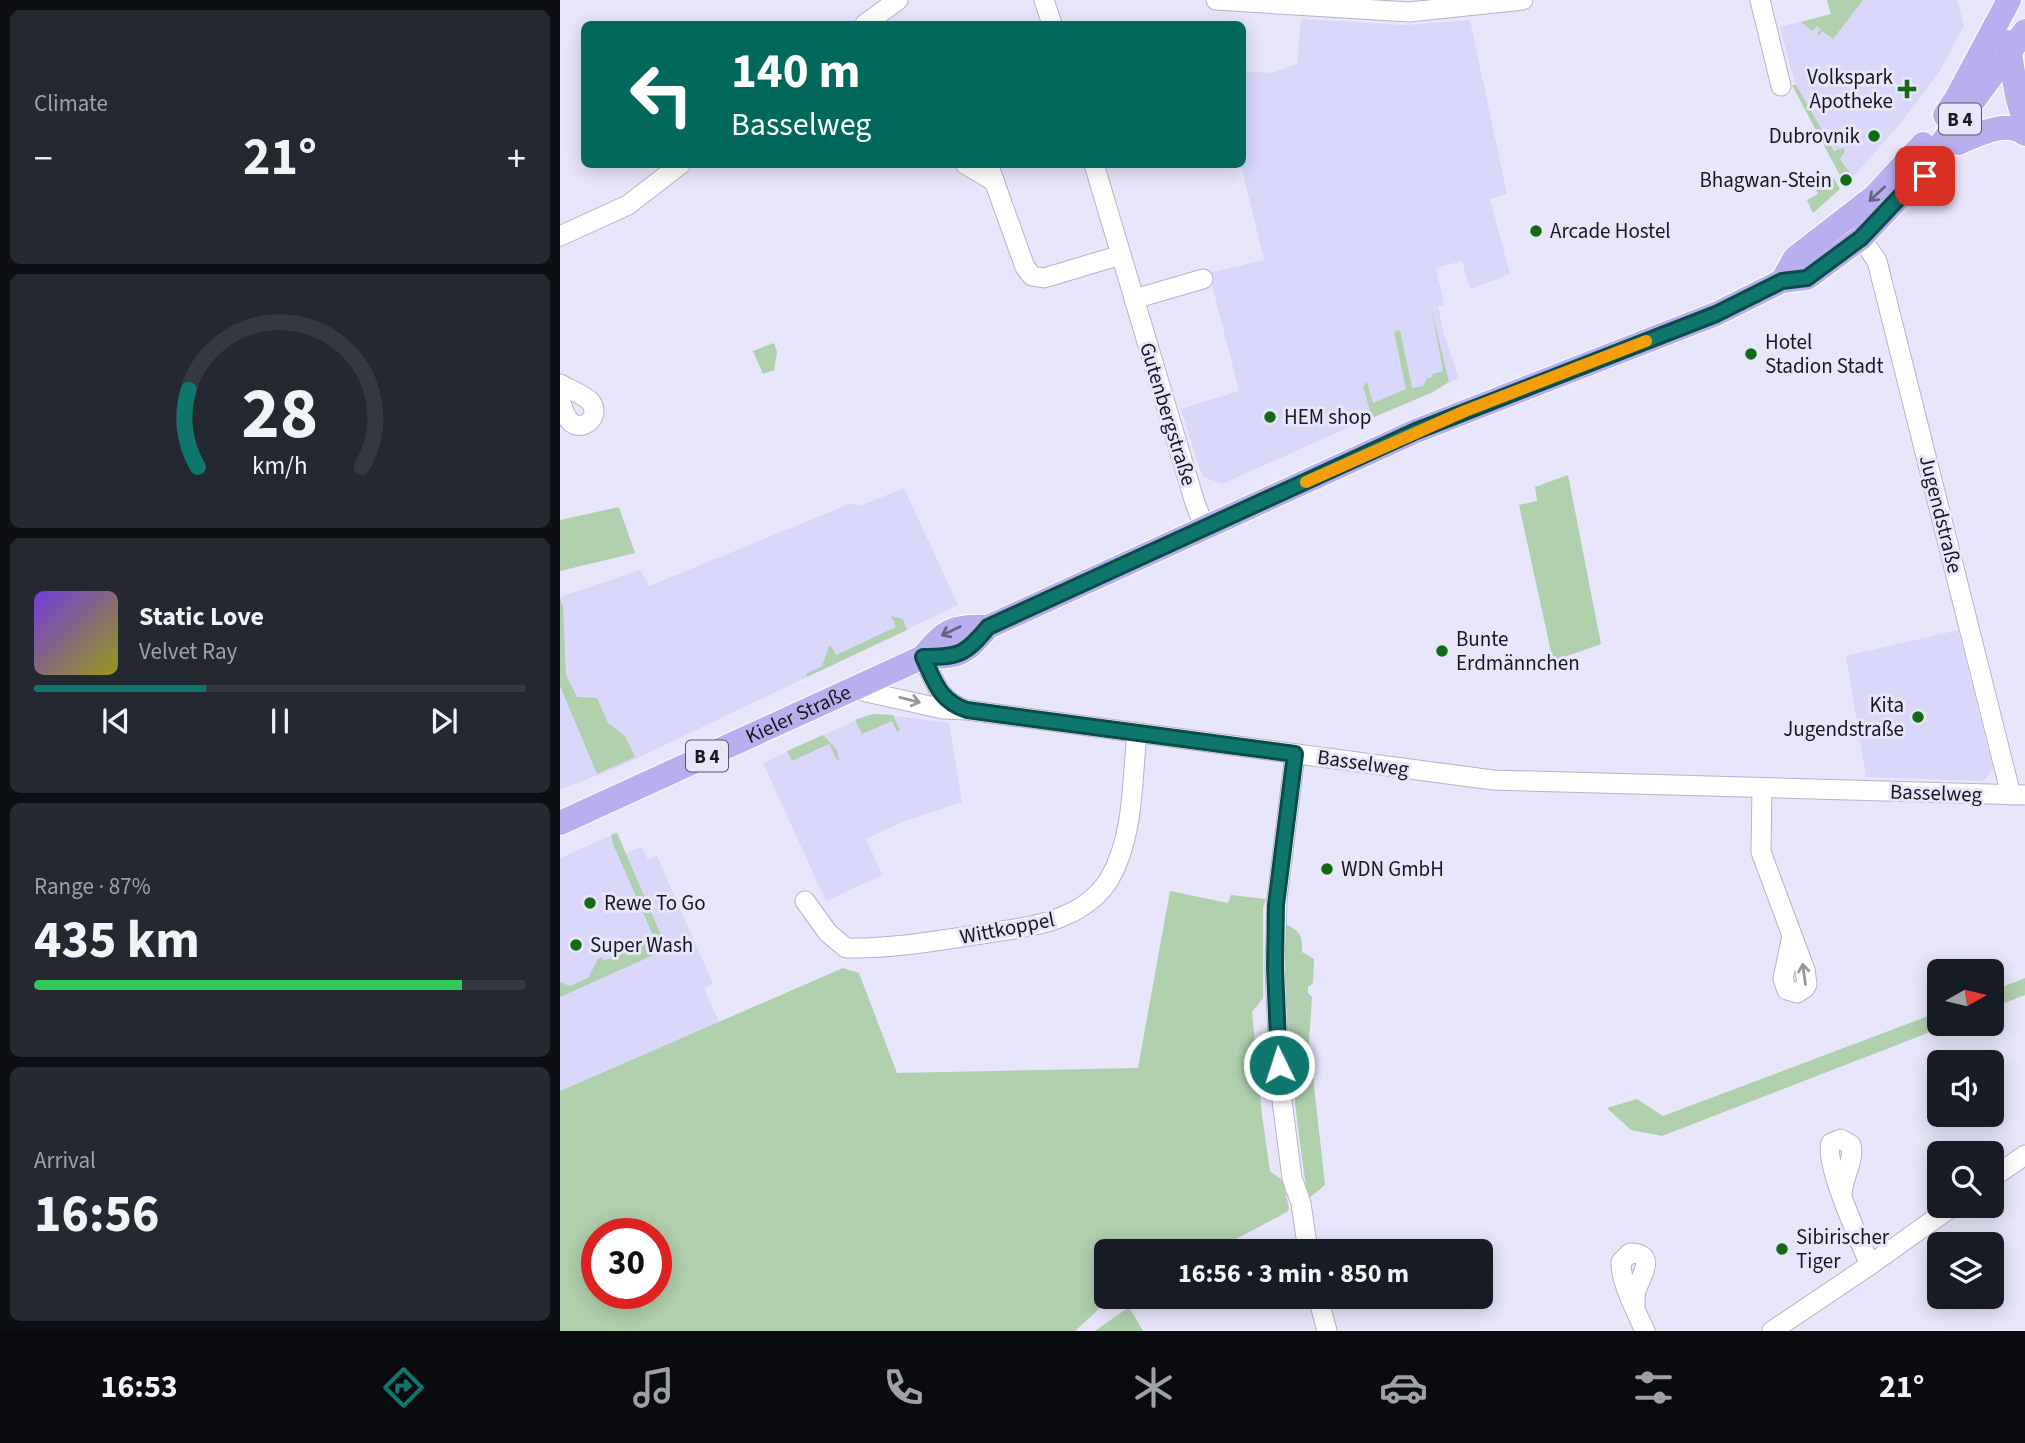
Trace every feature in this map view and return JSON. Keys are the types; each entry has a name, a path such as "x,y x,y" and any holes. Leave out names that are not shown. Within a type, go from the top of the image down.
{"main road":[{"path":"2014,6 2016,60 2025,123"},
{"name":"Kieler Straße","path":"1782,281 1795,258 1875,196 1933,133 2014,6"},
{"name":"Kieler Straße","path":"1910,186 1940,166 1958,143 2016,60 2025,31"},
{"name":"Kieler Straße","path":"560,823 923,657 951,657 971,648 988,627 1426,427 1716,314 1782,281 1807,278 1861,238 1910,186 2016,60"},
{"path":"1958,143 2003,127 2025,134"}],"street":[{"path":"869,21 898,0"},
{"path":"1044,0 1051,21"},
{"path":"1216,0 1409,12 1523,0"},
{"path":"1760,0 1781,86"},
{"path":"560,236 628,205 676,168"},
{"name":"Gutenbergstraße","path":"1095,168 1195,503 1205,528"},
{"path":"992,173 1025,267 1032,276 1044,278 1121,256"},
{"name":"Jugendstraße","path":"1861,238 1877,261 2018,795"},
{"path":"1134,299 1203,279"},
{"path":"560,384 593,404 591,420 584,425 575,425 568,420 560,399"},
{"name":"Basselweg","path":"923,657 943,697 952,705 967,710"},
{"name":"Basselweg","path":"853,689 943,709 1506,781 2018,795"},
{"name":"Wittkoppel","path":"805,901 828,933 846,948 872,949 920,943 1019,928 1064,917 1094,897 1109,881 1118,862 1127,825 1137,733"},
{"path":"1295,754 1277,899 1275,968 1282,1097 1292,1178 1301,1203 1306,1239"},
{"path":"1762,788 1761,852 1791,936"},
{"path":"2004,1170 2025,1155"},
{"path":"1842,1195 1870,1265"},
{"path":"1772,1331 1936,1218"},
{"path":"1634,1306 1645,1331"},
{"path":"1321,1309 1327,1331"}],"shaded area":[{"path":"1827,0 1957,0 1964,26 1938,74 1898,126 1853,177 1816,122 1795,83 1780,27 1831,14"},
{"path":"1301,19 1405,25 1470,20 1507,194 1490,199 1510,274 1470,289 1462,261 1436,268 1444,305 1438,306 1459,378 1222,484 1204,477 1200,470 1181,409 1239,391 1209,273 1264,260 1242,168 1246,168 1246,71 1272,73 1297,64"},
{"path":"904,488 958,605 612,770 560,789 560,597 640,570 649,586 852,503 860,506"},
{"name":"Kita Jugendstraße","path":"1958,630 1993,769 1984,781 1866,777 1846,656"},
{"path":"880,714 949,723 962,802 902,822 866,839 882,875 826,901 763,763 867,715"},
{"path":"617,833 626,853 642,847 648,860 657,856 713,984 704,988 719,1022 560,1091 560,858"}],"green space":[{"path":"1827,0 1863,0 1833,39 1822,31 1819,36 1817,34 1821,29 1817,26 1812,31 1801,22 1831,14"},
{"path":"1792,85 1796,85 1834,151 1843,148 1845,151 1840,159 1853,177 1846,183 1844,183"},
{"path":"1834,178 1840,189 1813,213 1807,200 1818,194 1815,188"},
{"path":"1431,307 1449,382 1433,392 1372,418 1363,386 1367,382 1373,403 1406,389 1394,332 1400,330 1412,388 1423,386 1427,378 1433,377 1432,374 1443,371"},
{"path":"774,343 777,352 774,370 763,374 753,351"},
{"path":"1568,475 1601,644 1553,661 1519,505 1537,501 1535,487"},
{"path":"619,507 635,553 560,571 560,520"},
{"path":"560,599 563,607 566,675 577,697 597,698 608,723 625,736 635,757 597,774 560,686"},
{"path":"891,616 903,619 907,630 807,677 806,674 822,666 829,646 836,655 896,627"},
{"path":"873,714 893,715 900,730 897,732 892,721 862,734 855,720"},
{"path":"823,735 837,750 839,760 829,744 792,761 787,751"},
{"path":"617,833 667,949 560,997 560,982 570,986 588,978 598,959 602,957 604,961 628,950 626,946 653,935 613,844 611,835"},
{"path":"1170,891 1228,903 1231,895 1266,899 1263,908 1263,998 1252,1012 1270,1171 1283,1181 1289,1208 1287,1212 1236,1239 1094,1239 1094,1309 1099,1309 1075,1331 560,1331 560,1091 843,968 859,973 897,1073 1138,1068"},
{"path":"1286,924 1300,935 1302,952 1314,959 1313,983 1308,987 1308,993 1312,997 1309,1041 1325,1185 1308,1199 1291,1062"},
{"path":"2025,978 2025,995 2004,1003 2004,986"},
{"path":"1927,1017 1927,1033 1662,1136 1631,1130 1607,1108 1637,1099 1663,1116"},
{"path":"1126,1309 1130,1309 1143,1331 1095,1331"}],"slow traffic":[{"path":"1306,482 1416,431 1646,341"}],"place":[{"name":"Volkspark Apotheke","path":"1907,89"},
{"name":"Dubrovnik","path":"1874,136"},
{"name":"Bhagwan-Stein","path":"1846,180"},
{"name":"Arcade Hostel","path":"1536,231"},
{"name":"Hotel Stadion Stadt","path":"1751,354"},
{"name":"HEM shop","path":"1270,417"},
{"name":"Bunte Erdmännchen","path":"1442,651"},
{"name":"Kita Jugendstraße","path":"1918,717"},
{"name":"WDN GmbH","path":"1327,869"},
{"name":"Rewe To Go","path":"590,903"},
{"name":"Super Wash","path":"576,945"},
{"name":"Sibirischer Tiger","path":"1782,1249"}],"route":[{"path":"1279,1065 1276,1024 1276,905 1295,754 967,710 952,705 943,697 923,657 951,657 971,648 988,627 1416,431 1716,314 1782,281 1807,278 1861,238 1910,186 1925,176"}]}
